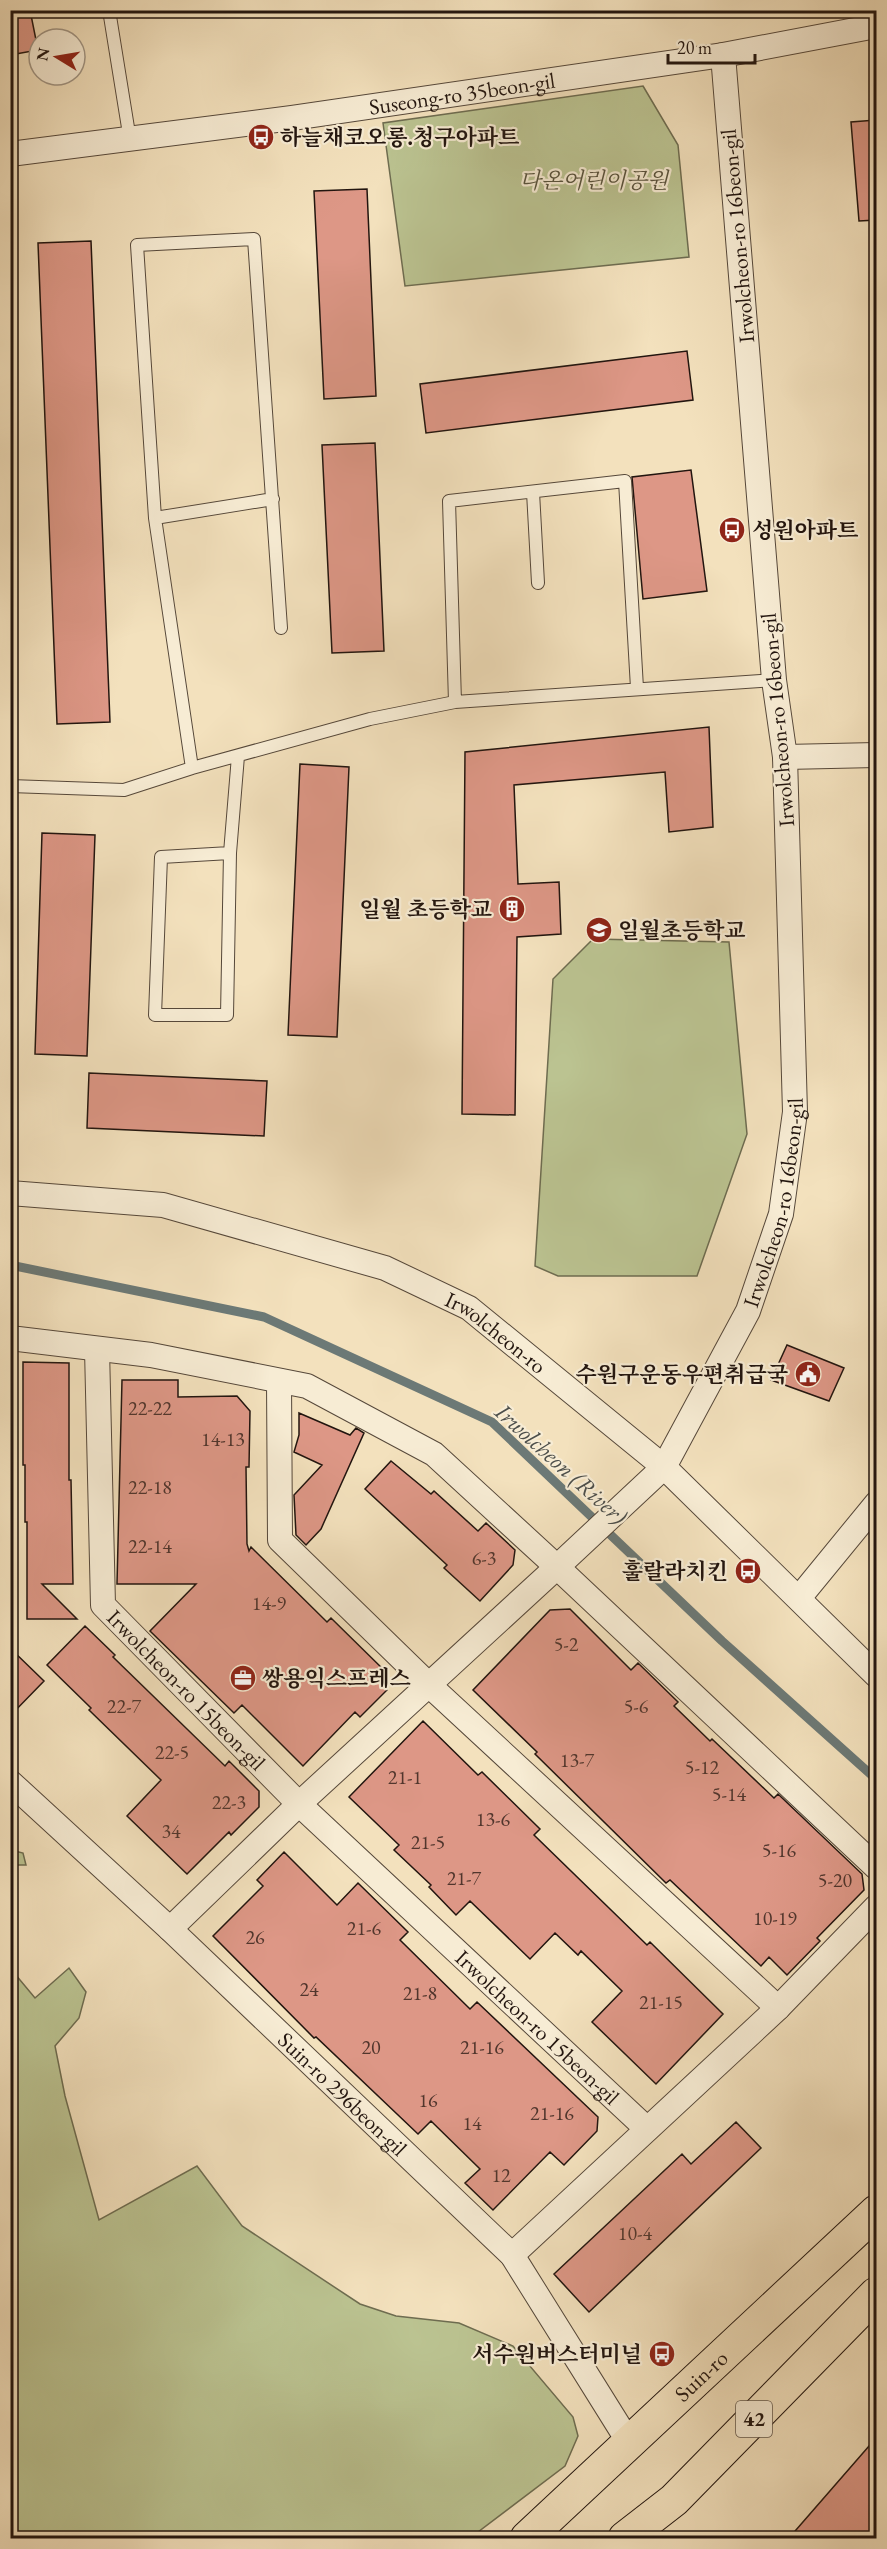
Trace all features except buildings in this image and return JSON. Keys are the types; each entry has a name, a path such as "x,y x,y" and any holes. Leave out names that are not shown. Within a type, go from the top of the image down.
{"main road":[{"name":"Suin-ro","path":"527,2538 876,2212"},
{"name":"42","path":"625,2538 675,2500 876,2294"}],"street":[{"name":"Suseong-ro 35beon-gil","path":"10,154 130,140 723,55 876,26"},
{"name":"Irwolcheon-ro 16beon-gil","path":"664,1467 748,1311 781,1215 795,1112 785,757 774,680 723,55"},
{"path":"785,757 876,755"},
{"name":"Irwolcheon-ro","path":"10,1193 163,1205 385,1268 469,1308 664,1467 876,1675"},
{"path":"10,1338 151,1355 307,1386 434,1454 876,1867"},
{"name":"Irwolcheon-ro 15beon-gil","path":"97,1348 104,1605 298,1804 647,2129"},
{"path":"279,1381 280,1540 429,1685 778,2008"},
{"path":"170,1929 298,1804 664,1467"},
{"path":"799,1598 876,1504"},
{"name":"Suin-ro 296beon-gil","path":"10,1782 170,1929 512,2255 630,2444"},
{"path":"512,2255 778,2008 876,1907"}],"lane":[{"path":"109,10 130,140"},
{"path":"192,768 155,518 137,245 254,239 281,628"},
{"path":"455,702 448,501 625,482 637,688"},
{"path":"534,492 538,583"},
{"path":"155,518 273,499"},
{"path":"10,786 124,790 192,768 370,719 455,702 774,680"},
{"path":"230,853 161,856 155,1015 227,1015 230,853 238,756"}],"green space":[{"name":"다온어린이공원","path":"643,86 678,145 689,257 405,286 383,123"},
{"path":"593,939 729,942 747,1134 697,1276 558,1276 535,1266 553,979"},
{"path":"11,1850 23,1853 26,1865 11,1865"},
{"path":"10,1968 35,1998 69,1968 86,1992 79,2018 55,2046 65,2096 99,2220 197,2166 242,2226 360,2304 396,2316 459,2323 513,2346 573,2417 578,2436 565,2466 470,2538 11,2538"}],"waterway":[{"name":"Irwolcheon (River)","path":"10,1265 264,1317 492,1422 722,1641 876,1779"}],"place":[{"name":"하늘채코오롱.청구아파트","path":"261,137"},
{"name":"성원아파트","path":"732,530"},
{"name":"일월 초등학교","path":"512,909"},
{"name":"일월초등학교","path":"599,930"},
{"name":"수원구운동우편취급국","path":"808,1374"},
{"name":"훌랄라치킨","path":"748,1571"},
{"name":"쌍용익스프레스","path":"243,1678"},
{"name":"서수원버스터미널","path":"662,2354"}]}
